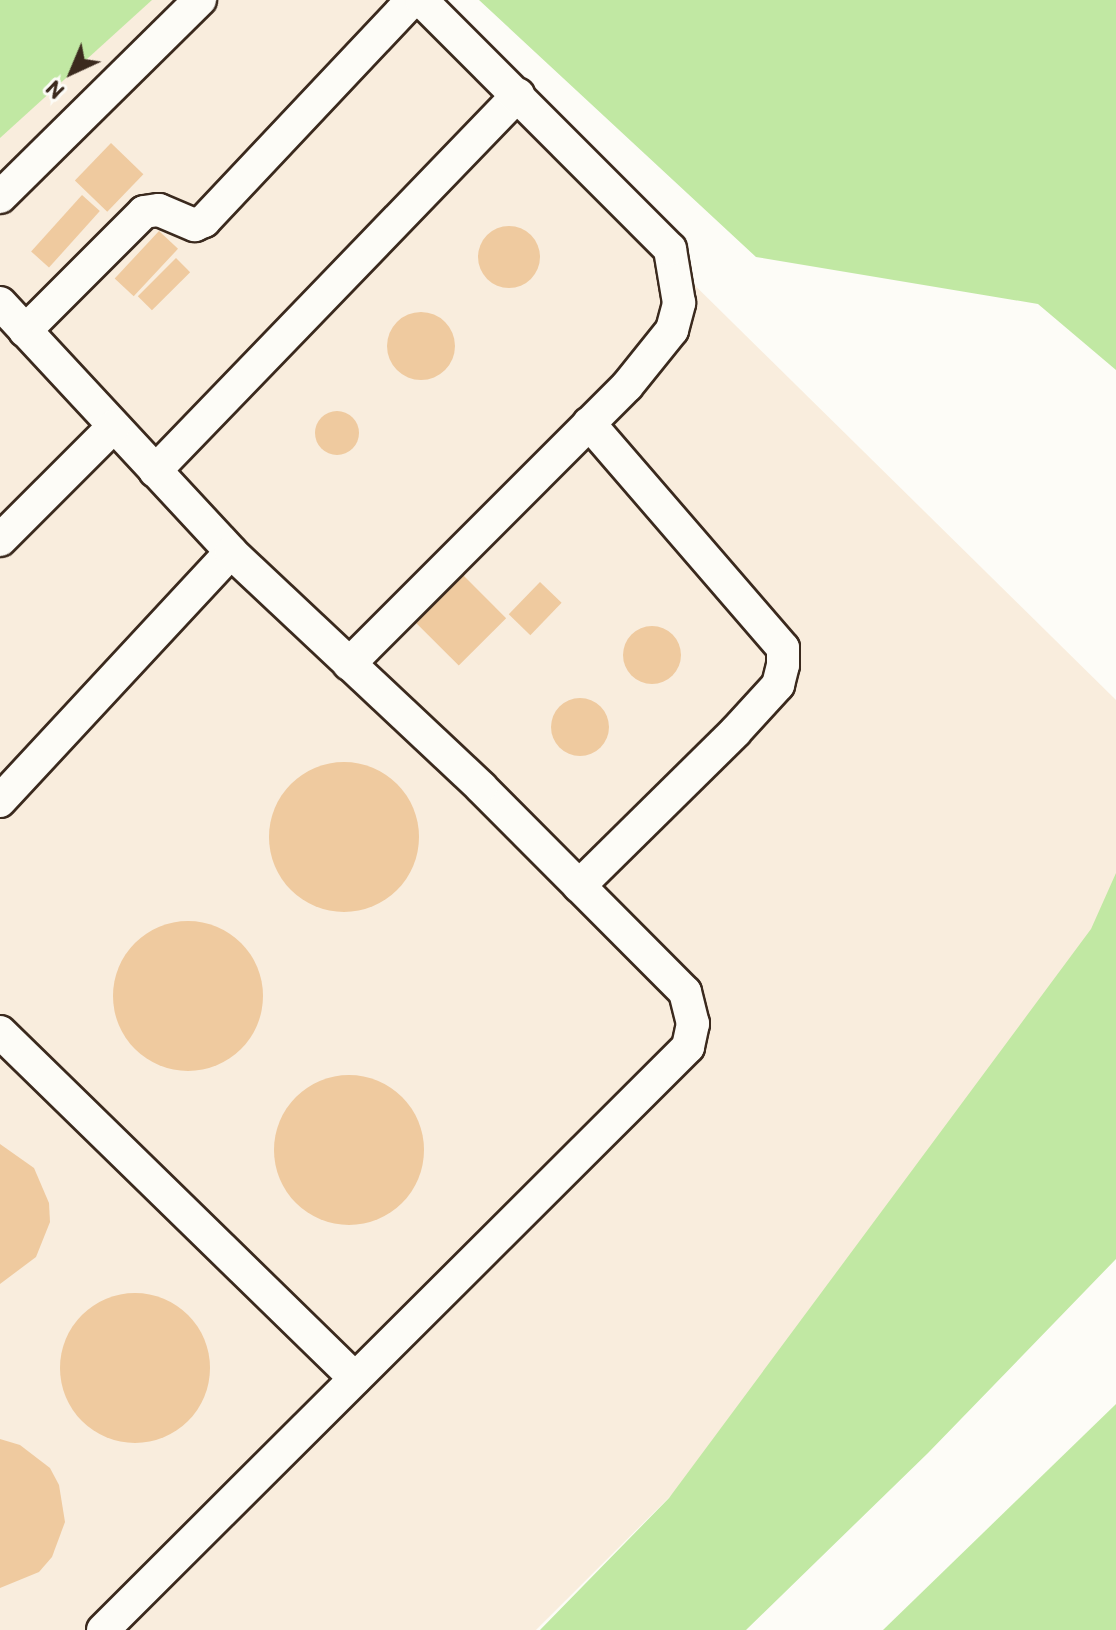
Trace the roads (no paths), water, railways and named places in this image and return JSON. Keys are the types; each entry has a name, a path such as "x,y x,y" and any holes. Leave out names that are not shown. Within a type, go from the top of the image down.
{"lane":[{"path":"0,197 200,0"},
{"path":"25,331 144,212 159,210 195,225 204,221 412,0"},
{"path":"349,664 589,423 672,330 679,303 670,249 421,0"},
{"path":"155,471 518,95"},
{"path":"0,303 231,552 685,992 693,1024 688,1047 103,1630"},
{"path":"579,886 735,732 778,685 783,665 783,648 589,423"},
{"path":"0,540 114,426"},
{"path":"0,801 231,552"},
{"path":"0,1032 355,1378"}]}
